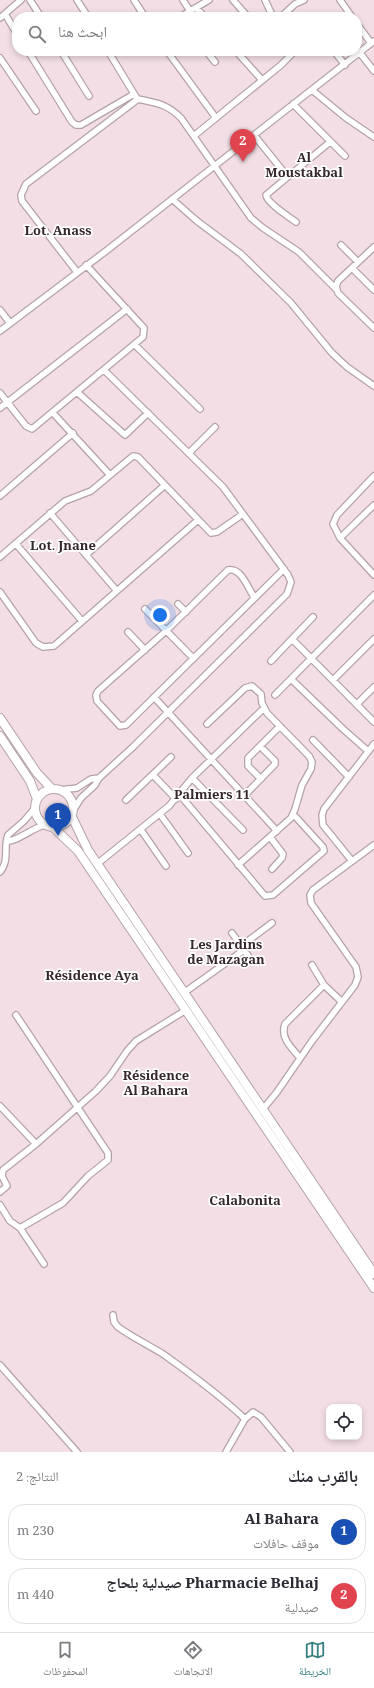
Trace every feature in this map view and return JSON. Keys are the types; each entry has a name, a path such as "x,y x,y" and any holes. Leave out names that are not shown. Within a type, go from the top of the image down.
{"main road":[{"path":"0,718 33,767 56,789 70,797 73,813 82,839 97,864 185,992 374,1274"},
{"path":"0,736 30,780 37,799"},
{"path":"56,789 42,793 37,799 35,808 37,818 44,825 54,828 78,851 374,1288"},
{"path":"54,828 66,824 73,813"}],"street":[{"path":"12,28 2,16 21,0"},
{"path":"30,0 38,12"},
{"path":"77,0 85,12"},
{"path":"134,0 142,12"},
{"path":"184,0 190,11 209,0"},
{"path":"233,0 244,12"},
{"path":"265,0 271,12"},
{"path":"340,0 348,12"},
{"path":"288,12 300,1"},
{"path":"196,8 200,12"},
{"path":"362,30 372,42 362,51"},
{"path":"31,56 72,122 76,125 81,125 136,97"},
{"path":"64,56 89,96"},
{"path":"111,56 136,97 171,108 181,118 195,135 214,166 252,218 263,228 299,252 374,328"},
{"path":"171,56 216,118"},
{"path":"210,56 215,62"},
{"path":"241,56 262,80"},
{"path":"195,135 290,56"},
{"path":"338,56 345,65"},
{"path":"0,331 356,56"},
{"path":"362,56 374,71"},
{"path":"0,58 36,111"},
{"path":"312,90 346,118 374,137"},
{"path":"77,272 22,201 21,194 26,184 136,97"},
{"path":"293,104 345,156"},
{"path":"254,135 287,176"},
{"path":"296,222 271,203 266,197 267,193 330,142"},
{"path":"172,199 197,222 241,254 291,303 332,353 347,367 374,386"},
{"path":"341,245 358,262"},
{"path":"336,289 336,284 374,246"},
{"path":"0,393 29,428 34,428 143,337 144,328 86,265"},
{"path":"352,268 374,290"},
{"path":"0,408 126,309"},
{"path":"0,310 10,323"},
{"path":"135,345 200,409"},
{"path":"73,813 81,798 95,785 98,778 168,712 287,594 291,582 284,569 222,487 104,370"},
{"path":"77,392 125,435 148,413"},
{"path":"52,412 73,433 110,475"},
{"path":"189,453 216,427"},
{"path":"0,496 73,433"},
{"path":"0,557 69,498 91,491 130,457 134,456 138,457 208,531 215,533 243,514"},
{"path":"374,476 335,517 334,527 340,538 374,575"},
{"path":"86,555 165,485"},
{"path":"340,538 374,505"},
{"path":"50,513 117,591"},
{"path":"0,592 34,640 43,647 54,646 198,520"},
{"path":"16,544 82,621"},
{"path":"254,597 238,571 230,569 166,631 98,691 96,700 122,726 126,725 284,569"},
{"path":"275,695 374,595"},
{"path":"178,604 186,612"},
{"path":"145,609 193,658"},
{"path":"270,661 313,617"},
{"path":"128,632 145,650"},
{"path":"292,639 374,722"},
{"path":"333,680 374,639"},
{"path":"291,679 368,751"},
{"path":"207,724 245,688 252,686 261,694 264,708 309,756 312,762 311,769 302,785 293,814 288,821 238,865"},
{"path":"357,704 374,687"},
{"path":"154,697 277,831"},
{"path":"97,864 160,814 178,797 192,778 264,708"},
{"path":"261,779 248,766 247,761 250,756 280,726"},
{"path":"313,740 349,777"},
{"path":"352,862 323,824 322,818 324,809 374,744"},
{"path":"245,795 273,767 275,762 260,746"},
{"path":"126,800 171,757"},
{"path":"153,774 178,797 263,895 273,895 324,851 323,847 293,814"},
{"path":"56,789 77,788 91,779 98,778"},
{"path":"192,778 243,830"},
{"path":"0,872 6,861 8,835 24,821 35,808"},
{"path":"160,814 188,853"},
{"path":"7,841 12,841 31,830 44,825"},
{"path":"141,830 166,866"},
{"path":"270,837 283,854 282,858 272,868"},
{"path":"263,1109 277,1092 300,1058 357,981 357,970 311,903 310,898 313,890 374,845"},
{"path":"185,992 272,923"},
{"path":"232,933 249,958"},
{"path":"312,965 324,985 342,1002"},
{"path":"300,1058 284,1038 285,1024 324,985"},
{"path":"0,1192 7,1186 2,1176 2,1172 36,1144 110,1076 127,1051 136,1041 186,1010"},
{"path":"16,1015 108,1153 109,1159 88,1176 63,1203 20,1228"},
{"path":"0,1106 36,1144"},
{"path":"0,1205 3,1215 20,1228 44,1264"},
{"path":"113,1315 114,1322 118,1327 188,1373 229,1404 245,1419"},
{"path":"0,1365 77,1452"},
{"path":"226,1452 248,1414 253,1412 259,1415 290,1452"}],"place":[{"name":"Pharmacie Belhaj صيدلية بلحاج","path":"243,162"},
{"name":"Al Bahara","path":"58,836"}],"district":[{"name":"Al Moustakbal","path":"304,166"},
{"name":"Lot. Anass","path":"58,232"},
{"name":"Lot. Jnane","path":"63,547"},
{"name":"Palmiers 11","path":"212,796"},
{"name":"Les Jardins de Mazagan","path":"226,954"},
{"name":"Résidence Aya","path":"92,977"},
{"name":"Résidence Al Bahara","path":"156,1084"},
{"name":"Calabonita","path":"245,1202"}]}
